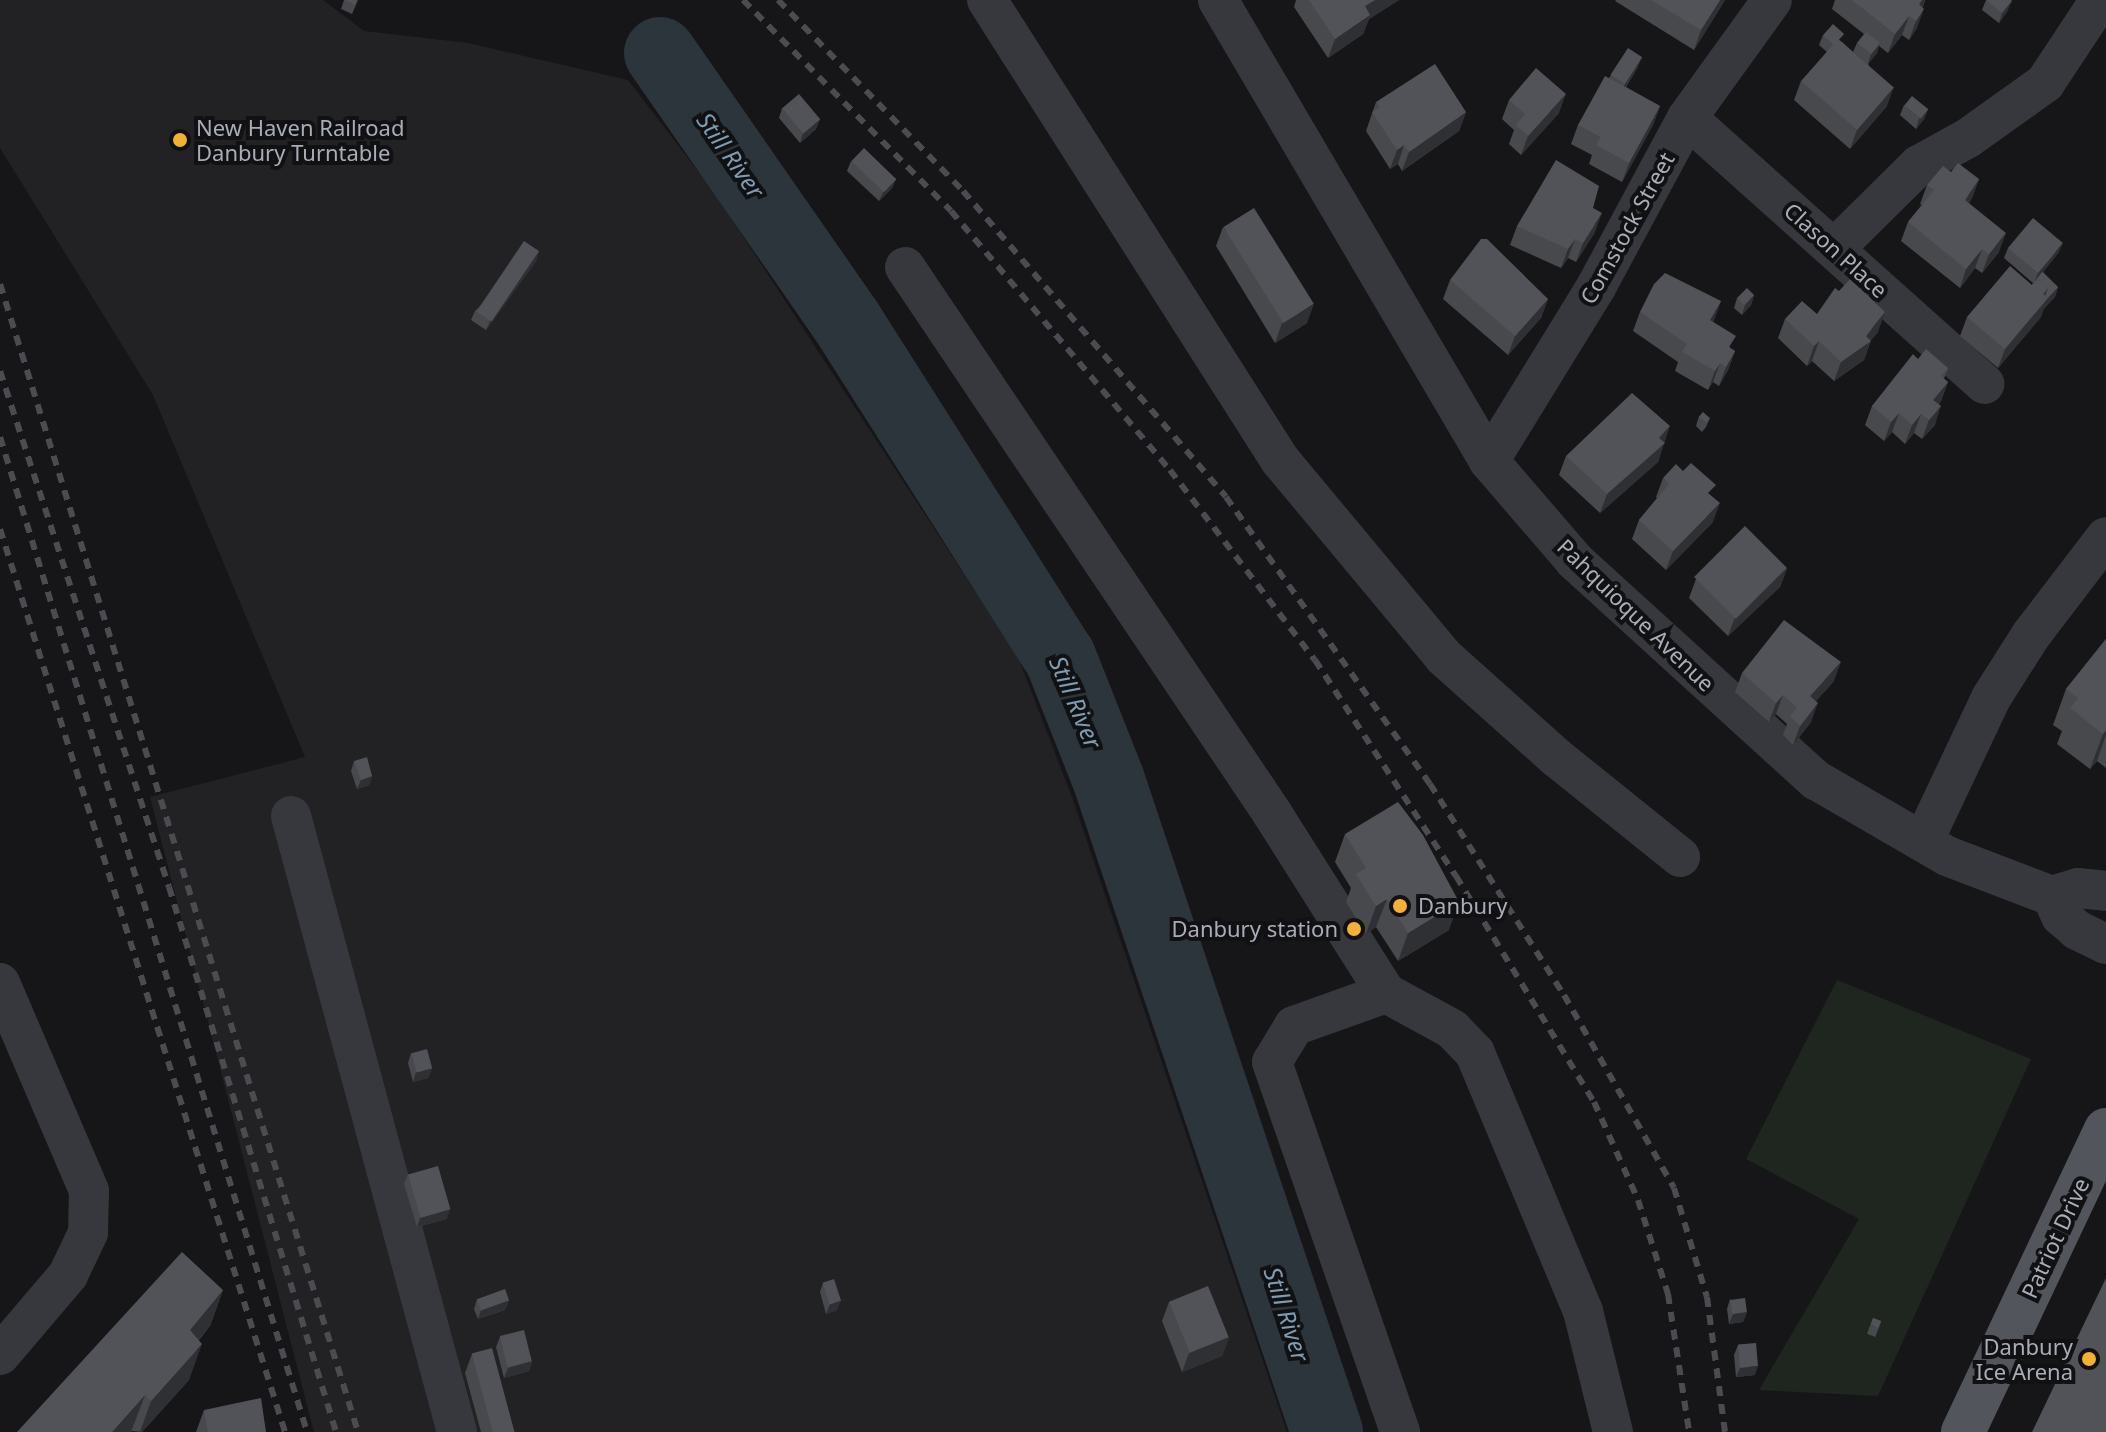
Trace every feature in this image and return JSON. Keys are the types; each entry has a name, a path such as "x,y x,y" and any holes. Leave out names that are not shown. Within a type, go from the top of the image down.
{"main road":[{"name":"Patriot Drive","path":"1963,1432 2106,1130"}],"street":[{"path":"987,0 1280,460 1444,657 1557,758 1680,857"},
{"name":"Pahquioque Avenue","path":"1218,0 1489,461 1575,561 1718,695 1816,780 1923,842 2052,896"},
{"name":"Comstock Street","path":"1489,461 1596,287 1687,118 1772,0"},
{"path":"1835,248 1919,165 1968,138 2045,83 2100,0"},
{"name":"Clason Place","path":"1687,118 1985,384"},
{"path":"905,267 1272,813 1386,993 1452,1029 1475,1053 1583,1311 1613,1432"},
{"path":"1923,842 1991,698 2031,635 2106,537"},
{"path":"291,816 457,1432"},
{"path":"2106,891 2078,888 2052,896 2061,916 2077,930 2106,944"},
{"path":"0,983 89,1191 88,1233 68,1275 0,1355"},
{"path":"1386,993 1294,1026 1272,1062 1400,1432"}],"shaded area":[{"path":"0,0 323,0 364,31 468,43 628,80 714,192 1018,657 1072,797 1287,1432 314,1432 150,797 305,757 153,395 0,148"},
{"path":"1837,980 2031,1059 1878,1396 1759,1390 1859,1219 1746,1159"}],"building":[{"path":"1309,0 1375,0 1365,6 1370,15 1335,39"},
{"path":"1651,0 1720,0 1701,30"},
{"path":"1852,0 1922,0 1919,4 1924,9 1916,21 1909,16 1895,34"},
{"path":"1986,0 2011,0 2012,1 2002,13"},
{"path":"1833,24 1844,34 1834,45 1823,35"},
{"path":"1866,32 1880,43 1872,54 1857,43"},
{"path":"1838,39 1894,88 1857,130 1801,81"},
{"path":"1628,48 1642,57 1625,84 1611,75"},
{"path":"1435,64 1466,112 1409,152 1404,145 1397,150 1372,112 1380,107 1376,102"},
{"path":"1536,68 1566,94 1528,136 1516,125 1525,114 1509,100"},
{"path":"1605,76 1660,106 1629,163 1596,145 1601,137 1578,125"},
{"path":"799,94 820,119 803,133 782,108"},
{"path":"1912,96 1928,109 1921,119 1904,105"},
{"path":"864,148 896,179 884,192 851,161"},
{"path":"1556,160 1599,186 1593,208 1602,213 1583,243 1575,239 1568,249 1517,226"},
{"path":"1958,163 1979,179 1965,200 2006,233 1989,254 1982,249 1966,269 1908,222 1934,190 1927,185 1943,166 1951,172"},
{"path":"1254,208 1314,304 1283,323 1223,227"},
{"path":"2033,218 2063,243 2038,273 2008,248"},
{"path":"1481,239 1487,239 1548,299 1515,336 1450,280"},
{"path":"524,241 539,251 491,322 476,311"},
{"path":"2010,266 2032,285 2038,279 2048,288 2043,294 2048,298 2005,349 1967,317"},
{"path":"2042,272 2058,287 2048,298 2045,296 2048,288 2038,279 2032,285"},
{"path":"1665,273 1721,301 1710,320 1736,336 1729,347 1735,351 1726,367 1720,363 1715,371 1682,352 1687,344 1640,312 1654,284"},
{"path":"1850,279 1885,312 1866,336 1871,341 1841,362 1819,341 1814,346 1785,319 1802,301 1817,314 1835,288 1839,291"},
{"path":"1747,288 1754,295 1744,305 1737,298"},
{"path":"1926,349 1948,368 1941,376 1948,382 1933,400 1941,406 1929,420 1921,414 1912,425 1899,413 1891,422 1872,406 1913,354 1918,359"},
{"path":"1632,393 1670,426 1659,438 1665,443 1607,494 1566,456"},
{"path":"1703,412 1710,418 1706,422 1699,417"},
{"path":"1691,463 1716,485 1708,493 1720,503 1673,551 1639,520 1669,484 1663,478 1676,464 1683,471"},
{"path":"1745,526 1787,568 1736,619 1694,577"},
{"path":"1784,620 1841,662 1810,696 1818,703 1800,726 1790,716 1797,708 1783,695 1776,703 1742,673"},
{"path":"2106,639 2106,730 2103,734 2070,708 2078,698 2066,689"},
{"path":"367,757 372,776 361,780 354,761"},
{"path":"1398,802 1423,835 1459,902 1408,933 1387,899 1376,906 1356,874 1366,868 1345,834"},
{"path":"427,1049 432,1068 417,1072 412,1053"},
{"path":"438,1166 450,1209 421,1218 408,1175"},
{"path":"182,1252 223,1290 190,1330 202,1344 151,1401 145,1395 112,1432 17,1432"},
{"name":"Danbury Ice Arena","path":"2106,1278 2106,1432 2032,1432"},
{"path":"834,1279 841,1301 830,1305 823,1283"},
{"path":"1208,1286 1229,1337 1190,1353 1169,1302"},
{"path":"505,1289 509,1300 481,1311 477,1299"},
{"path":"1745,1298 1747,1312 1732,1314 1730,1300"},
{"path":"1873,1318 1881,1321 1878,1328 1871,1324"},
{"path":"524,1330 532,1361 507,1367 500,1336"},
{"path":"1756,1343 1758,1366 1740,1367 1738,1345"},
{"path":"492,1348 515,1432 493,1432 472,1353"},
{"path":"261,1398 266,1432 208,1432 204,1410"}],"waterway":[{"name":"Still River","path":"660,53 847,322 1060,657 1109,781 1327,1432"}],"railway":[{"path":"743,0 951,211 1170,470 1315,660 1456,876 1594,1102 1638,1200 1668,1294 1689,1432"},
{"path":"778,0 963,191 1226,497 1430,784 1564,995 1674,1188 1707,1297 1725,1432"},
{"path":"0,284 358,1432"},
{"path":"0,371 169,887 336,1432"},
{"path":"0,437 307,1432"},
{"path":"0,529 285,1432"}],"place":[{"name":"New Haven Railroad Danbury Turntable","path":"180,140"},
{"name":"Danbury","path":"1400,906"},
{"name":"Danbury station","path":"1354,929"},
{"name":"Danbury Ice Arena","path":"2089,1359"}]}
